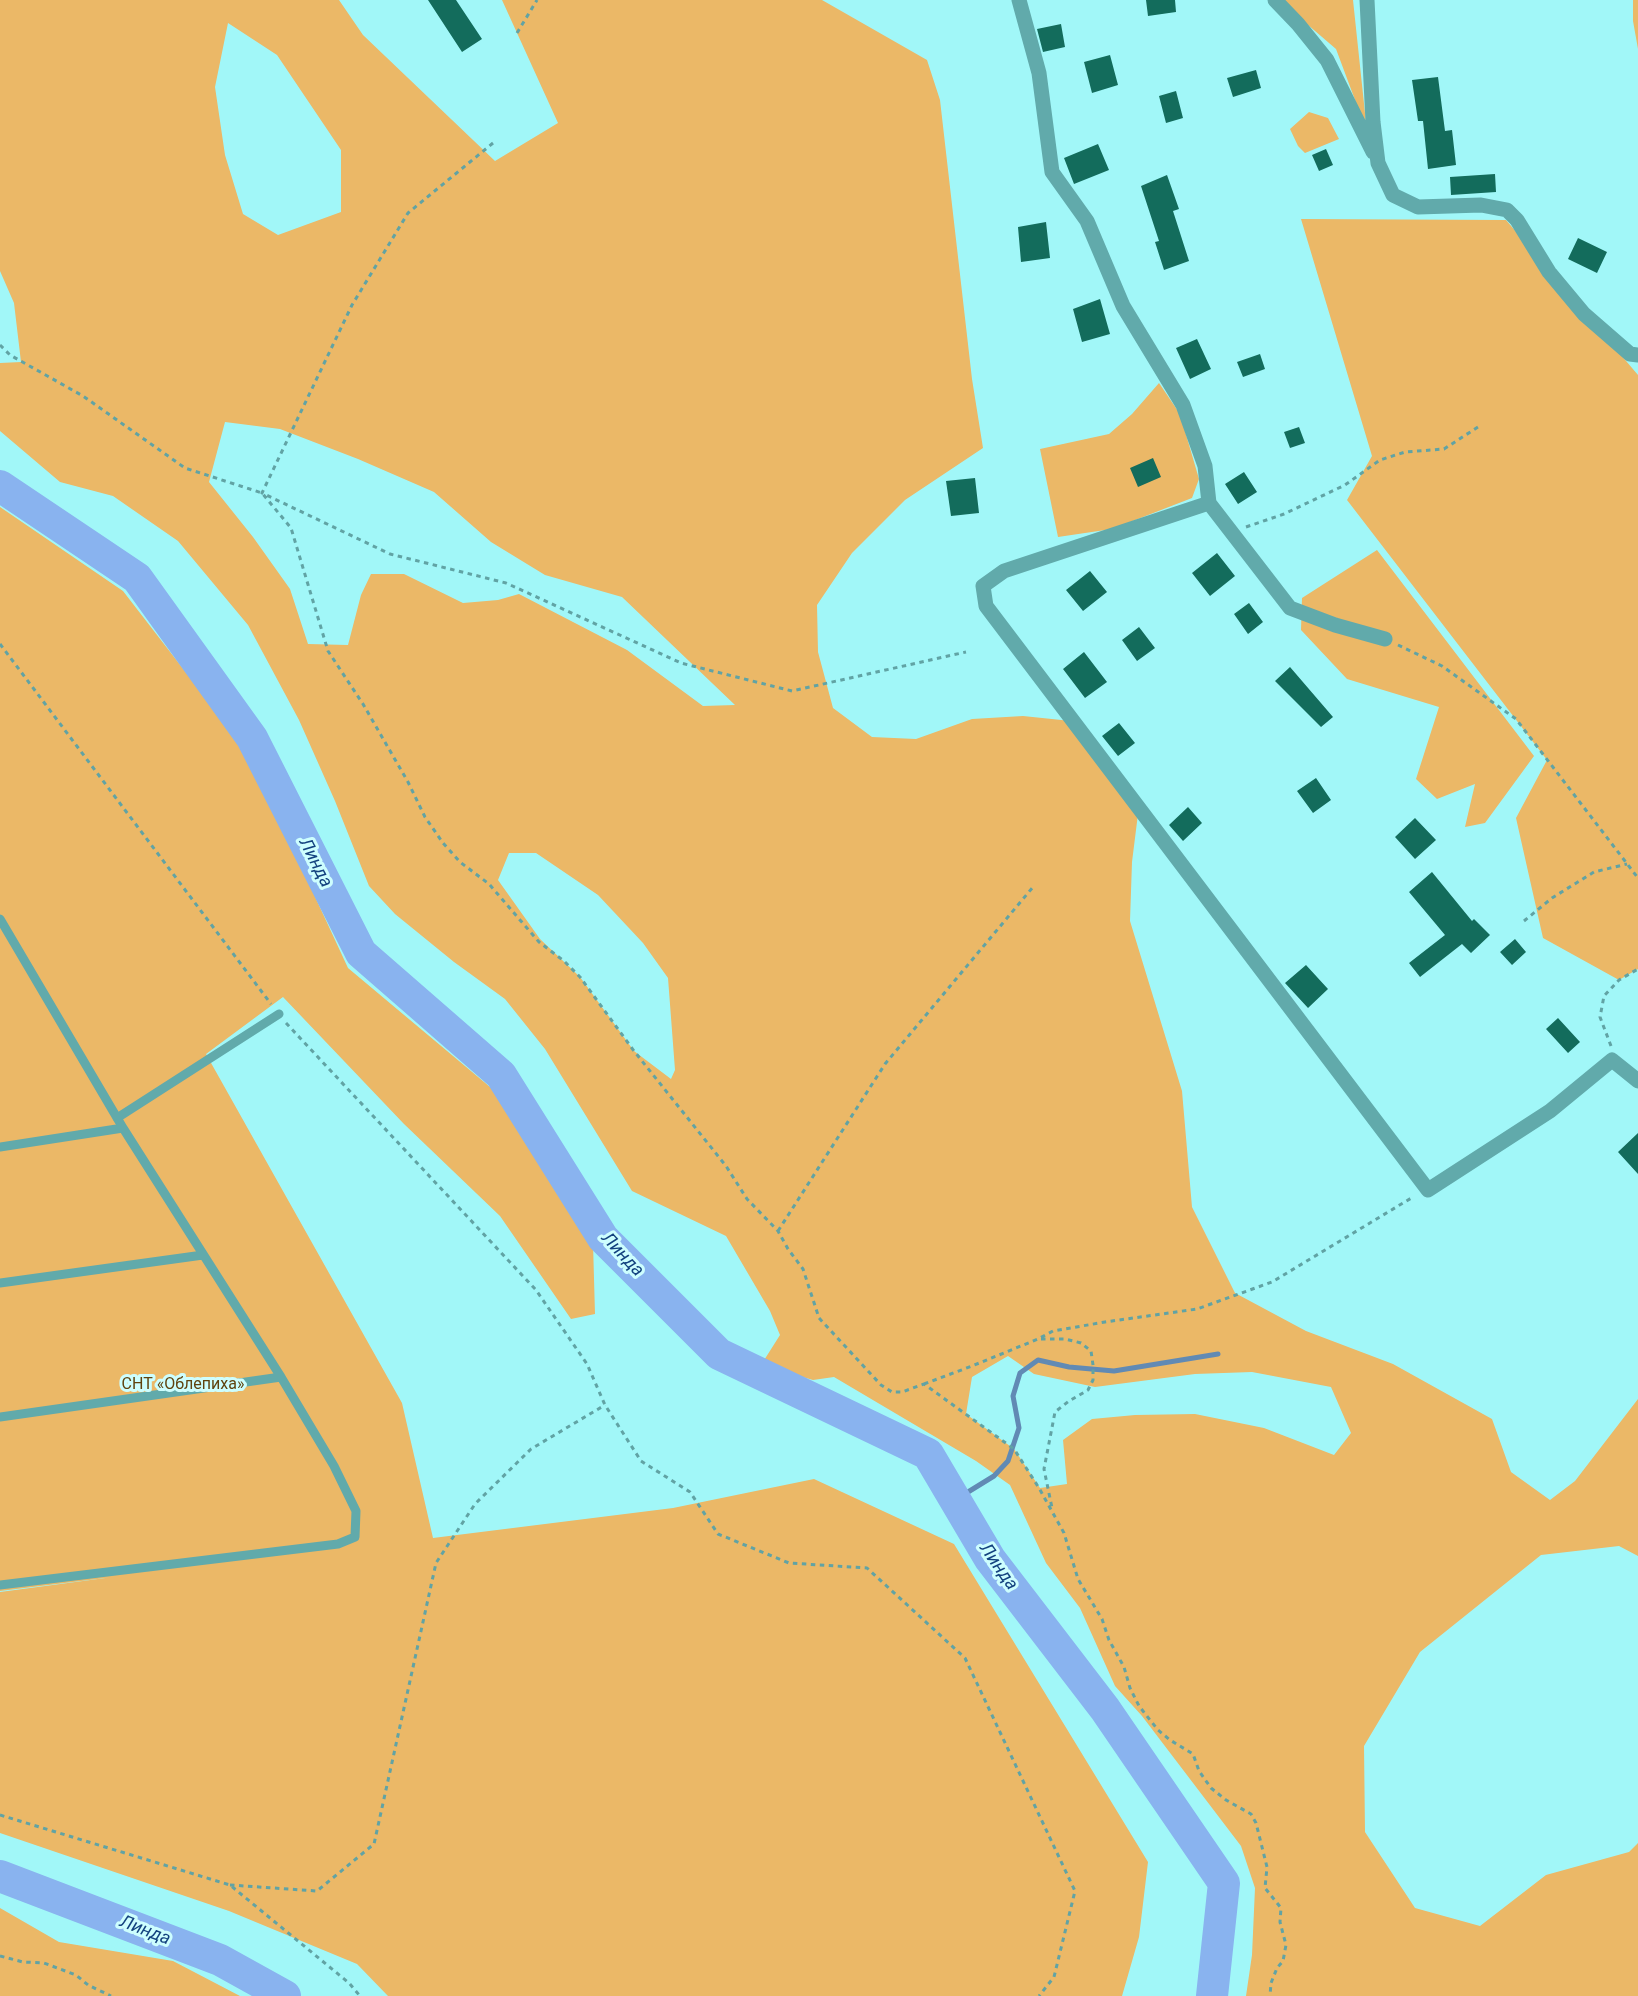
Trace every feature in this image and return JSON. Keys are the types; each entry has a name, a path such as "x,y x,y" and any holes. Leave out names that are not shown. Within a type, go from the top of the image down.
{"street":[{"path":"1019,0 1039,73 1052,172 1087,221 1122,306 1183,405 1205,466 1209,503 1290,608 1335,625 1385,639"},
{"path":"1275,0 1327,60 1393,195 1418,207 1481,205 1507,210 1517,220 1549,272 1584,314 1630,354 1638,355"},
{"path":"1367,0 1373,122 1378,163"},
{"path":"1209,503 1004,571 983,586 986,606 1428,1190 1550,1111 1612,1060 1638,1081"}],"lane":[{"path":"0,919 123,1128 281,1377 334,1466 356,1511 355,1537 338,1544 0,1586"},
{"path":"117,1118 279,1014"},
{"path":"0,1147 123,1128"},
{"path":"0,1283 203,1255"},
{"path":"0,1417 281,1377"}],"path":[{"path":"517,33 537,0"},
{"path":"262,494 352,305 408,213 493,143"},
{"path":"0,345 10,355 83,396 185,468 262,494 390,554 506,582 681,663 792,691 966,652"},
{"path":"1230,530 1248,527 1345,485 1380,460 1405,452 1444,449 1478,427"},
{"path":"262,494 291,528 328,651 363,704 437,835 460,862 489,884 538,942 564,961 580,977 634,1051 726,1166 747,1199 778,1231 803,1269 819,1318 881,1385 892,1392 903,1392 1038,1340 1053,1332 1197,1309 1272,1282 1336,1245 1397,1205 1428,1190"},
{"path":"1385,639 1442,666 1516,719 1638,878"},
{"path":"0,644 292,1031 536,1290 586,1364 604,1405 641,1461 690,1491 718,1534 789,1563 867,1568 965,1658 1076,1891 1054,1977 1040,1996"},
{"path":"1524,921 1552,897 1594,872 1628,864"},
{"path":"778,1231 885,1064 1034,887"},
{"path":"1612,1060 1611,1041 1600,1017 1604,996 1619,980 1638,969"},
{"path":"1038,1340 1065,1339 1081,1343 1091,1351 1093,1365 1093,1380 1088,1390 1055,1412 1044,1469 1053,1513"},
{"path":"924,1384 1014,1449 1040,1488 1064,1533 1078,1579 1102,1619 1139,1706 1158,1730 1193,1754 1199,1771 1211,1788 1226,1800 1251,1814 1256,1823 1267,1867 1265,1888 1281,1908 1280,1922 1286,1945 1283,1961 1277,1968 1271,1983 1270,1996"},
{"path":"0,1815 230,1885 317,1891 374,1844 436,1563 475,1504 531,1449 604,1405"},
{"path":"230,1885 349,1983 360,1996"},
{"path":"0,1956 23,1962 44,1963 76,1975 88,1985 111,1996"}],"green space":[{"path":"0,0 339,0 363,35 495,161 558,123 502,0 822,0 927,60 940,100 972,379 983,448 905,500 852,553 817,605 818,652 833,708 872,737 916,739 972,719 1023,716 1071,721 1139,806 1132,862 1130,921 1182,1091 1192,1207 1235,1293 1306,1331 1393,1364 1492,1419 1511,1472 1550,1500 1575,1481 1638,1399 1638,1556 1619,1546 1541,1555 1420,1652 1364,1746 1365,1832 1415,1908 1480,1926 1546,1875 1629,1852 1638,1843 1638,1996 1246,1996 1252,1955 1255,1888 1241,1846 1142,1716 1115,1686 1080,1608 1046,1563 1010,1485 976,1461 834,1377 813,1380 761,1365 780,1335 770,1311 726,1236 632,1191 545,1049 505,999 454,962 395,914 369,886 299,720 248,625 178,541 113,496 60,482 0,431 0,363 21,362 14,303 0,271","holes":["228,23 277,55 341,150 341,212 278,235 243,214 225,155 215,87","225,422 280,429 358,459 434,492 491,542 545,575 622,597 735,705 703,706 627,650 519,594 498,600 463,603 404,574 371,574 361,595 348,645 308,644 290,589 253,537 209,482","509,853 536,853 598,895 643,943 668,978 675,1070 671,1079 634,1051 580,977 540,939 498,880","1008,1356 1034,1374 1095,1387 1195,1374 1252,1372 1331,1387 1351,1433 1334,1455 1264,1428 1195,1414 1135,1415 1092,1419 1063,1440 1067,1484 1040,1488 1014,1449 966,1414 972,1377"]},
{"path":"1279,0 1353,0 1367,132 1336,49"},
{"path":"1633,0 1638,0 1638,49 1633,21"},
{"path":"1309,112 1328,118 1339,139 1305,153 1298,146 1290,129"},
{"path":"1301,219 1506,220 1638,375 1638,969 1619,980 1543,938 1516,818 1547,760 1347,500 1372,456"},
{"path":"1159,383 1180,414 1199,479 1192,498 1112,529 1058,537 1040,449 1109,434 1132,414"},
{"name":"СНТ «Облепиха»","path":"0,507 123,591 249,754 348,968 496,1092 593,1243 595,1314 571,1319 500,1216 404,1124 283,997 206,1054 402,1403 433,1538 673,1508 814,1479 954,1544 1148,1862 1139,1937 1122,1996 388,1996 357,1964 229,1911 0,1833 0,1592 113,1577 0,1591"},
{"path":"1377,550 1534,756 1485,823 1465,827 1475,784 1437,799 1416,779 1439,707 1347,679 1301,630 1302,598"},
{"path":"0,1908 59,1942 173,1961 240,1996 0,1996"}],"building":[{"path":"428,0 456,0 482,39 462,52"},
{"path":"1146,0 1175,0 1176,12 1148,16"},
{"path":"1061,24 1065,47 1043,52 1037,29"},
{"path":"1110,55 1118,85 1092,93 1084,62"},
{"path":"1256,70 1261,88 1233,97 1227,78"},
{"path":"1438,77 1445,131 1452,130 1456,165 1428,169 1423,121 1418,121 1412,80"},
{"path":"1176,91 1183,118 1166,123 1159,96"},
{"path":"1098,144 1109,170 1074,184 1064,158"},
{"path":"1326,149 1333,165 1319,171 1312,155"},
{"path":"1495,174 1496,192 1451,195 1450,177"},
{"path":"1167,175 1179,209 1173,211 1189,261 1164,270 1155,242 1159,241 1141,186"},
{"path":"1046,222 1050,258 1021,262 1018,227"},
{"path":"1578,238 1607,252 1597,273 1568,259"},
{"path":"1100,299 1110,334 1082,342 1073,309"},
{"path":"1197,339 1211,369 1190,379 1176,348"},
{"path":"1260,354 1265,369 1243,377 1237,362"},
{"path":"1299,427 1305,443 1290,448 1284,432"},
{"path":"1153,458 1161,477 1138,487 1130,468"},
{"path":"1244,472 1257,492 1238,504 1225,484"},
{"path":"975,478 979,513 951,516 946,481"},
{"path":"1217,553 1235,576 1210,596 1192,573"},
{"path":"1090,571 1107,592 1083,611 1066,590"},
{"path":"1249,603 1263,622 1248,634 1234,614"},
{"path":"1139,627 1155,648 1137,661 1122,640"},
{"path":"1084,652 1107,682 1085,698 1063,669"},
{"path":"1290,667 1333,717 1321,727 1275,681"},
{"path":"1119,723 1135,743 1118,756 1102,736"},
{"path":"1316,778 1331,800 1313,813 1297,791"},
{"path":"1188,807 1202,823 1183,841 1169,825"},
{"path":"1415,818 1436,840 1415,859 1395,837"},
{"path":"1432,872 1472,921 1474,919 1490,935 1471,953 1462,944 1420,977 1409,963 1445,935 1409,892"},
{"path":"1515,939 1526,952 1512,965 1500,952"},
{"path":"1306,965 1328,989 1308,1008 1285,983"},
{"path":"1558,1018 1580,1042 1568,1053 1546,1029"},
{"path":"1638,1133 1638,1174 1618,1152"}],"waterway":[{"name":"Линда","path":"0,486 137,578 252,738 361,953 501,1075 603,1238 719,1354 928,1454 990,1559 1105,1709 1224,1883 1212,1996"},
{"path":"955,1500 994,1476 1008,1461 1019,1428 1013,1396 1020,1373 1038,1360 1069,1367 1114,1371 1218,1354"},
{"name":"Линда","path":"0,1876 220,1960 285,1996"}]}
